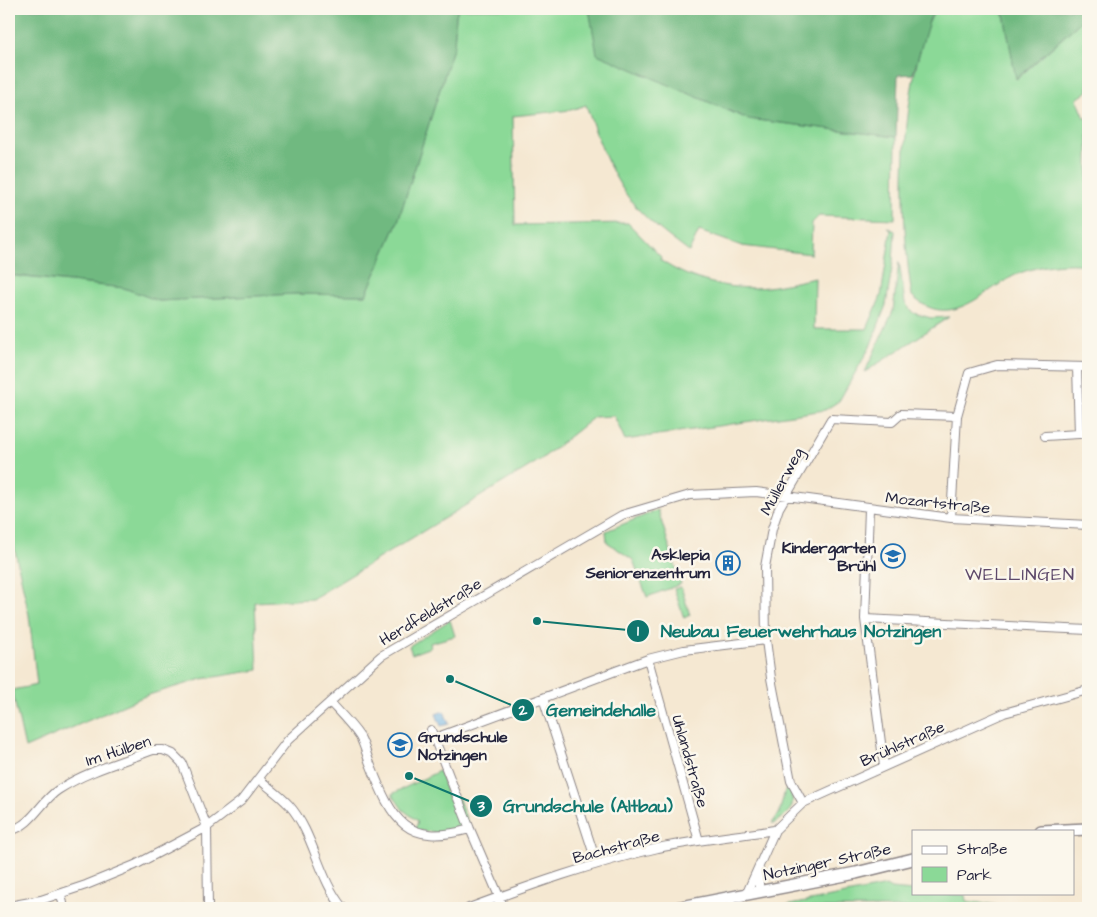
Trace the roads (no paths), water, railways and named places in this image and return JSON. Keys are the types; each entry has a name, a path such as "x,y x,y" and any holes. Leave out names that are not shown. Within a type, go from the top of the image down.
{"street":[{"path":"951,518 957,416 969,373 997,365 1088,367"},
{"path":"1077,367 1079,434"},
{"name":"Müllerweg","path":"803,803 791,780 770,678 766,640 765,568 772,529 779,508 831,419 892,422 900,414 957,416"},
{"path":"1045,436 1088,434"},
{"name":"Herdfeldstraße","path":"9,906 60,894 135,865 207,827 241,801 288,740 381,656 622,514 690,495 756,492 787,494"},
{"name":"Mozartstraße","path":"787,494 869,509 951,518 1088,525"},
{"path":"869,509 865,619 884,766"},
{"path":"865,619 1088,630"},
{"path":"435,738 648,659 684,650 766,640"},
{"name":"Uhlandstraße","path":"648,659 698,841"},
{"name":"Brühlstraße","path":"746,894 775,830 803,803 1004,713 1088,690"},
{"path":"543,698 597,864"},
{"path":"330,702 360,737 379,788 395,818 411,829 428,835 450,834 470,829"},
{"path":"431,730 504,908"},
{"name":"Im Hülben","path":"9,831 35,816 55,792 78,778 153,750 163,750 173,754 182,763 207,827"},
{"path":"259,779 289,805 304,830 331,894 343,908"},
{"path":"207,827 208,908"},
{"path":"1064,830 1088,829"},
{"name":"Bachstraße","path":"469,908 597,864 698,841 775,830"},
{"name":"Notzinger Straße","path":"676,908 730,903 746,894 912,859"},
{"name":"Brühlstraße","path":"759,865 760,892"},
{"path":"60,894 64,908"}],"water":[{"path":"444,711 449,724 441,726 436,714"}],"place":[{"name":"Kindergarten Brühl","path":"893,556"},
{"name":"Asklepia Seniorenzentrum","path":"728,563"},
{"name":"Neubau Feuerwehrhaus Notzingen","path":"537,621"},
{"name":"Gemeindehalle","path":"450,679"},
{"name":"Grundschule Notzingen","path":"400,745"},
{"name":"Grundschule (Altbau)","path":"409,776"}],"district":[{"name":"WELLINGEN","path":"1020,574"}]}
